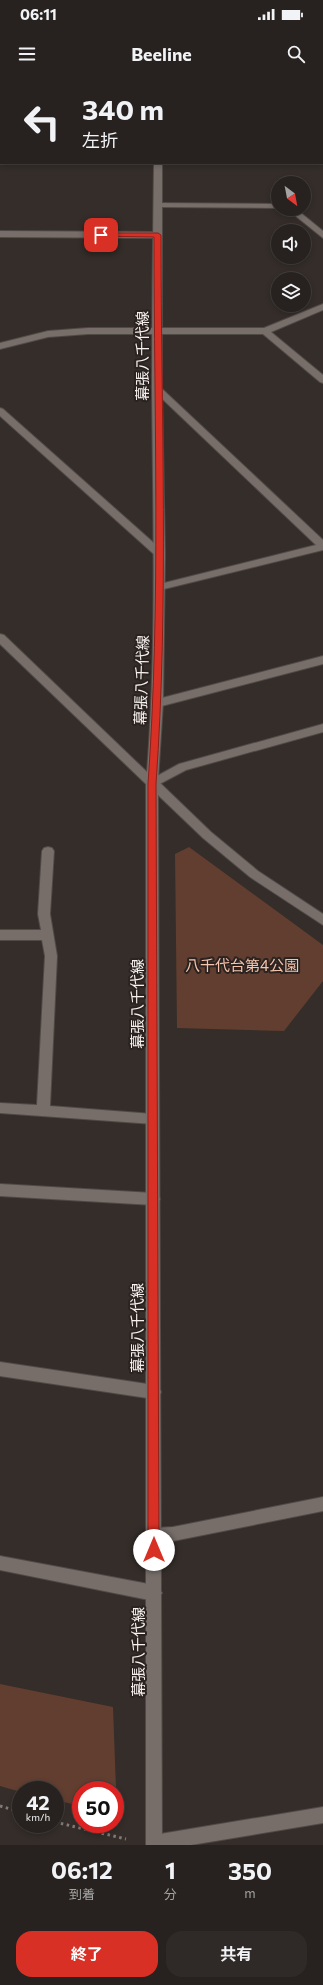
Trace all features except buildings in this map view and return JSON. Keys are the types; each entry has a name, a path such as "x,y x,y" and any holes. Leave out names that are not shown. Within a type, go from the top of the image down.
{"street":[{"name":"幕張八千代線","path":"154,1844 152,784 158,704 160,587 157,389 158,164"},
{"path":"158,205 271,206"},
{"path":"300,216 323,235"},
{"path":"0,234 158,235"},
{"path":"0,346 11,342 48,334 88,331 265,331 323,307"},
{"path":"265,331 323,380"},
{"path":"157,389 323,547"},
{"path":"0,412 160,554"},
{"path":"160,587 323,547"},
{"path":"0,638 207,835 254,874 323,920"},
{"path":"158,704 323,660"},
{"path":"152,784 183,766 323,728"},
{"path":"43,1111 51,956 44,914 48,851"},
{"path":"0,935 48,935"},
{"path":"0,1108 153,1119"},
{"path":"0,1190 153,1199"},
{"path":"0,1369 154,1392"},
{"path":"154,1535 174,1534 323,1504"},
{"path":"0,1563 154,1593"},
{"path":"154,1844 323,1815"}],"path":[{"path":"0,1806 12,1809"},
{"path":"64,1824 133,1840"}],"green space":[{"name":"八千代台第4公園","path":"189,847 323,945 323,981 284,1031 177,1028 175,854"},
{"path":"0,1684 113,1707 116,1781 72,1781 72,1804 64,1802 64,1781 12,1781 12,1789 0,1786"}],"route":[{"path":"101,235 158,235 157,389 160,554 158,704 152,784 154,1550"}]}
